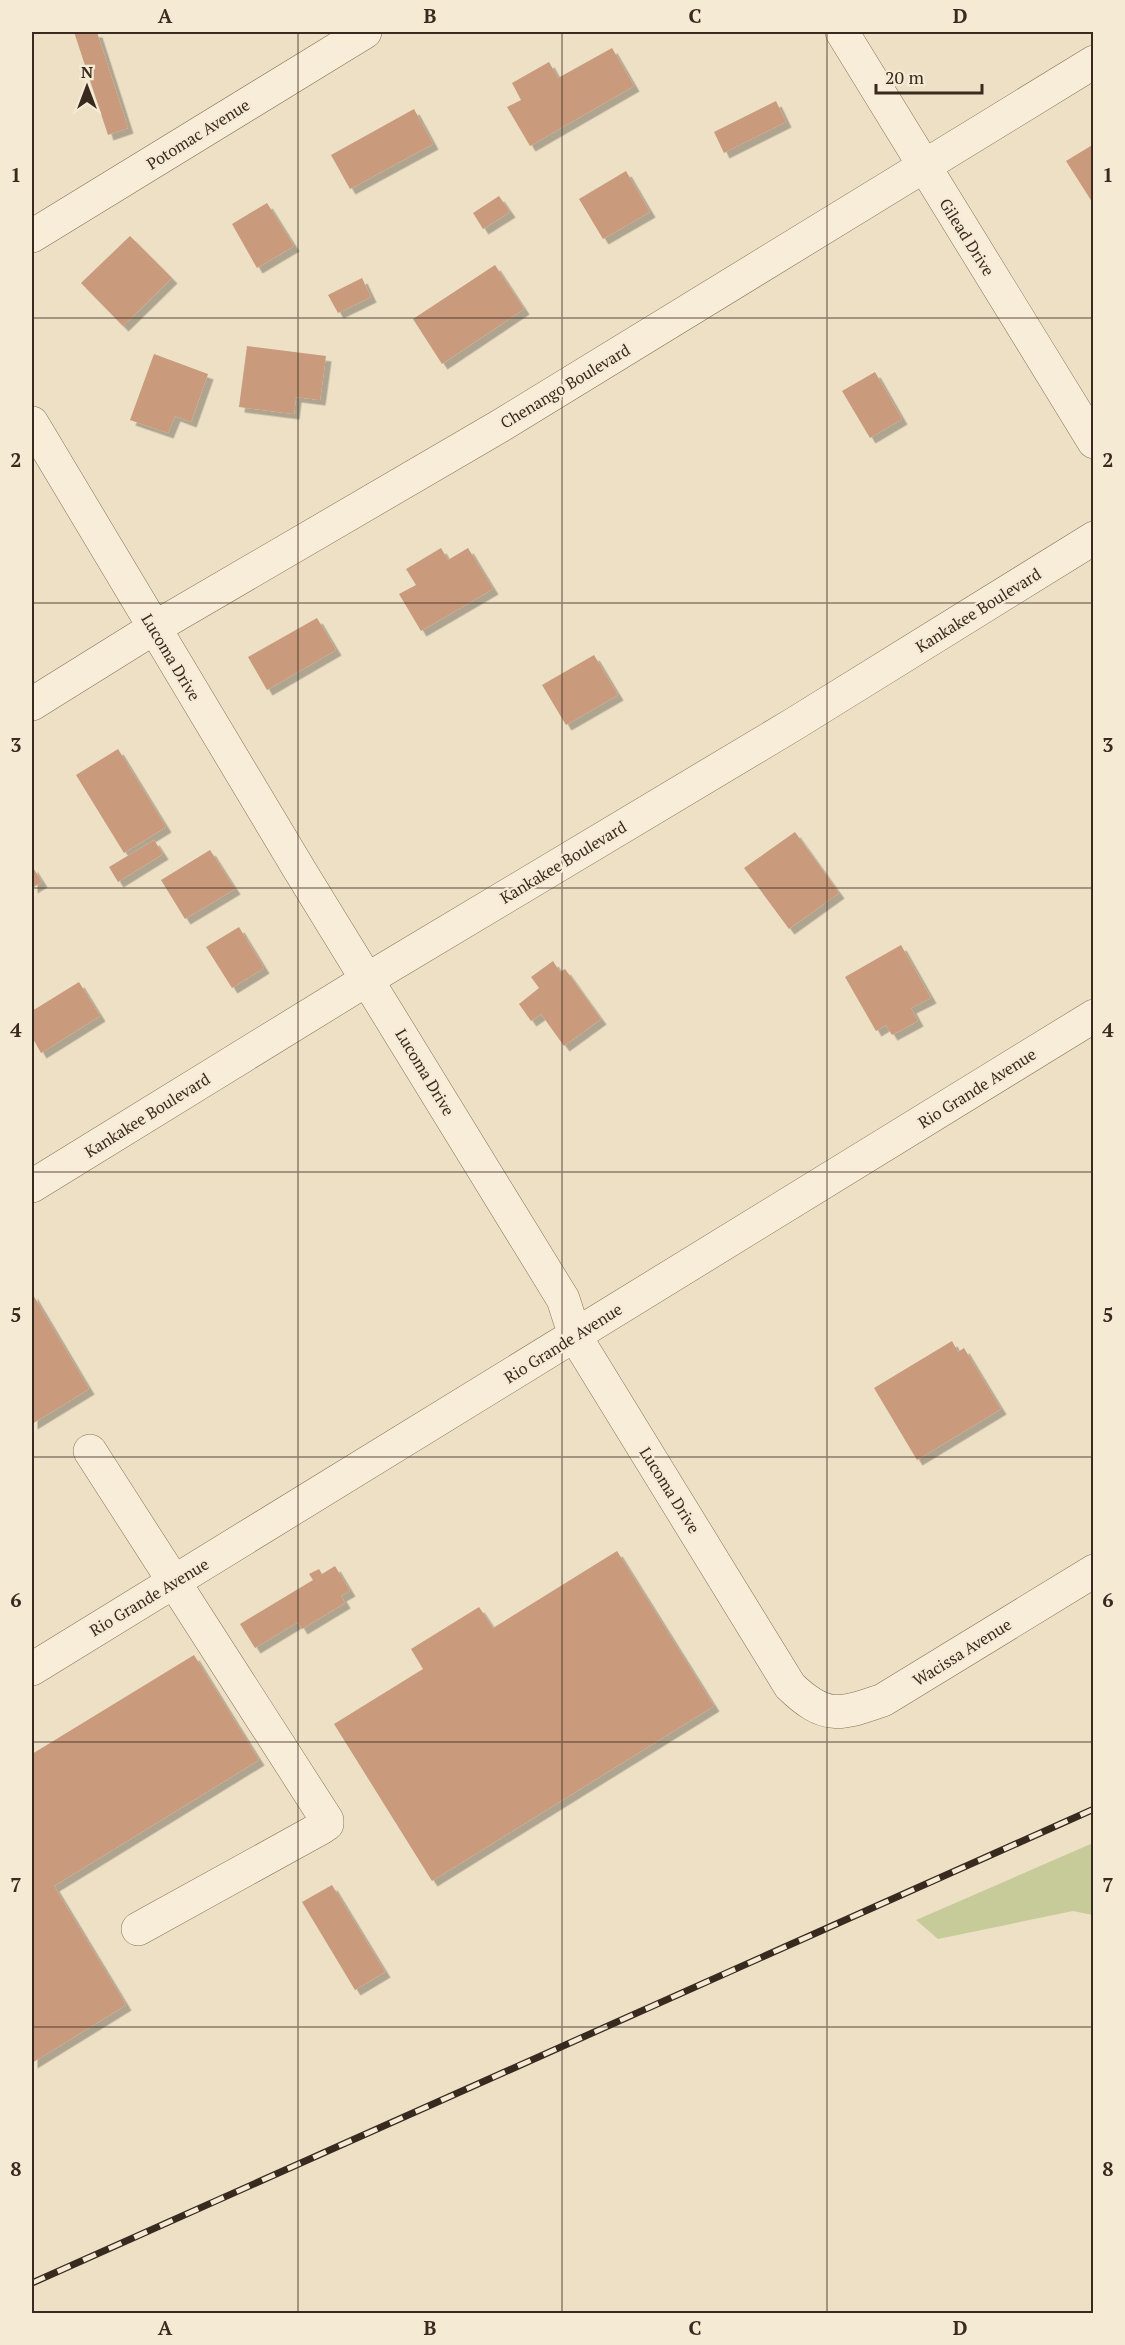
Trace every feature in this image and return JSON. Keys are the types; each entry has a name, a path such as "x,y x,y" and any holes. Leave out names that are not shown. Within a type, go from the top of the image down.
{"street":[{"name":"Potomac Avenue","path":"32,236 365,32"},
{"name":"Gilead Drive","path":"842,32 1094,442"},
{"name":"Chenango Boulevard","path":"32,704 154,628 510,420 922,165 1094,62"},
{"name":"Lucoma Drive","path":"32,423 299,869 563,1299 575,1336 790,1686 806,1701 824,1711"},
{"name":"Kankakee Boulevard","path":"32,1186 368,979 794,724 1094,538"},
{"name":"Rio Grande Avenue","path":"32,1669 1094,1016"},
{"path":"90,1451 327,1820 327,1824 321,1828 138,1929"},
{"name":"Wacissa Avenue","path":"824,1711 853,1711 883,1700 1094,1571"}],"green space":[{"path":"1093,1843 1093,1915 1073,1911 938,1939 916,1920"}],"building":[{"path":"74,32 97,32 128,128 108,135"},
{"path":"612,48 634,86 530,146 507,107 521,100 512,83 549,62 558,78"},
{"path":"776,101 786,122 724,153 714,132"},
{"path":"414,109 433,144 350,189 331,155"},
{"path":"1094,144 1094,205 1066,161"},
{"path":"626,171 650,212 603,239 579,199"},
{"path":"499,196 510,212 483,229 473,213"},
{"path":"267,203 294,246 257,268 232,224"},
{"path":"130,236 172,278 123,326 81,283"},
{"path":"495,265 524,309 442,364 413,319"},
{"path":"362,278 371,297 338,313 328,295"},
{"path":"247,346 326,356 320,400 296,397 294,414 239,407"},
{"path":"154,354 208,374 191,422 175,416 168,433 130,420"},
{"path":"875,372 902,419 870,438 842,391"},
{"path":"441,548 448,560 468,548 493,589 421,631 399,594 416,585 406,569"},
{"path":"317,618 336,650 267,690 248,657"},
{"path":"594,655 618,695 566,725 542,685"},
{"path":"118,749 166,827 124,853 76,775"},
{"path":"795,832 839,893 789,929 744,868"},
{"path":"154,840 163,854 118,882 109,867"},
{"path":"210,850 235,889 185,919 161,880"},
{"path":"32,866 42,882 32,888"},
{"path":"239,927 264,968 232,988 206,947"},
{"path":"901,945 931,998 911,1008 918,1021 892,1035 886,1025 876,1031 845,977"},
{"path":"553,961 560,972 565,969 601,1019 564,1046 541,1014 531,1021 519,1004 539,988 531,977"},
{"path":"79,982 100,1016 41,1053 32,1037 32,1011"},
{"path":"32,1293 89,1389 32,1424"},
{"path":"952,1341 958,1352 964,1348 1001,1409 917,1460 874,1388"},
{"path":"617,1551 714,1706 432,1881 334,1724 423,1669 411,1649 479,1607 493,1628"},
{"path":"335,1566 350,1591 341,1596 345,1603 302,1629 298,1622 255,1648 240,1624 313,1580 309,1574 319,1569 322,1574"},
{"path":"194,1655 259,1760 54,1886 126,2005 32,2063 32,1754"},
{"path":"332,1885 385,1972 355,1990 302,1902"}],"railway":[{"path":"32,2283 1094,1809"}]}
